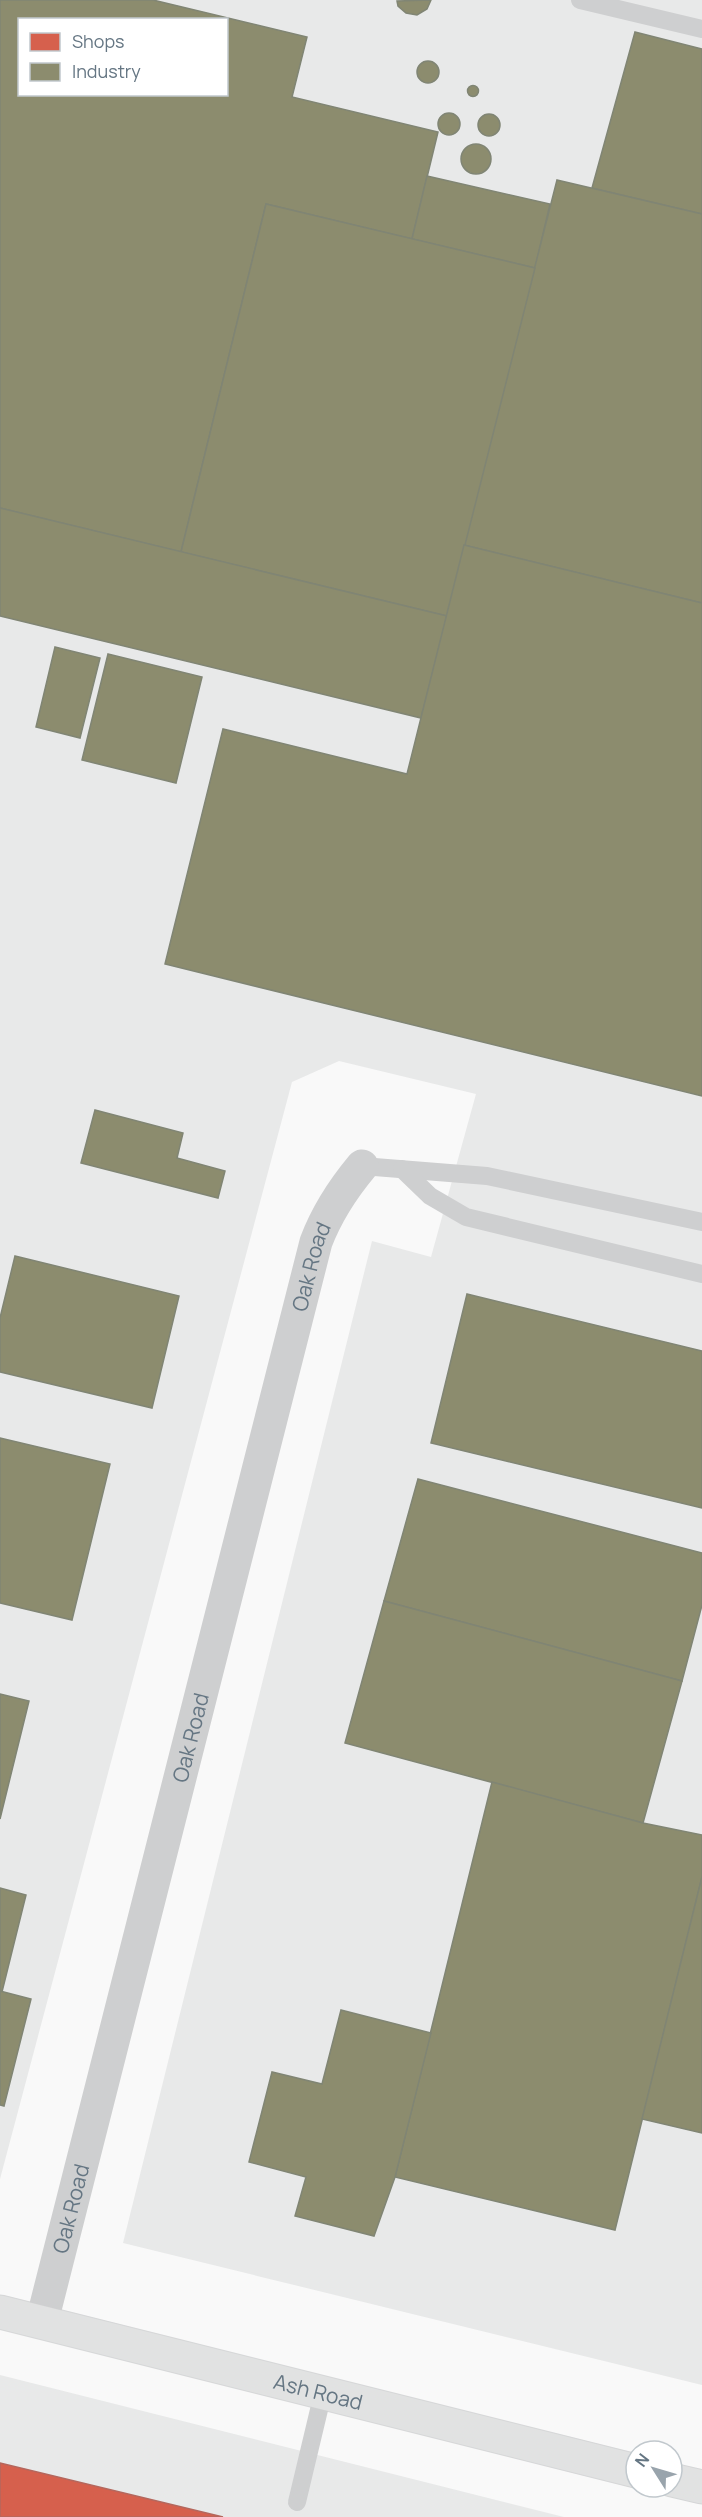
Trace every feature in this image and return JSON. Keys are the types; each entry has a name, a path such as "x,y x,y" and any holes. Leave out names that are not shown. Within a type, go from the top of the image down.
{"main road":[{"name":"Ash Road","path":"0,2312 624,2468"},
{"path":"684,2483 702,2487"}],"street":[{"name":"Oak Road","path":"42,2321 316,1242 326,1215 343,1188 362,1166"}],"lane":[{"path":"580,0 702,29"},
{"path":"362,1166 487,1176 702,1222"},
{"path":"402,1169 430,1196 466,1217 702,1274"},
{"path":"297,2502 323,2393"}],"shaded area":[{"path":"0,0 702,0 702,2385 123,2243 372,1241 431,1257 476,1094 339,1061 292,1082 0,2179"},
{"path":"0,2375 564,2517 0,2517"}],"building: Shops":[{"path":"0,2463 223,2517 0,2517"}],"building: Industry":[{"path":"0,0 153,0 228,18 18,18 18,96 228,96 228,18 307,37 292,97 438,132 412,239 266,204 181,552 0,508"},
{"path":"431,0 427,9 417,15 406,13 398,6 397,1"},
{"path":"635,32 702,49 702,214 592,188"},
{"path":"428,61 436,64 439,72 436,80 428,83 420,80 417,72 420,64"},
{"path":"473,86 477,87 477,95 473,96 469,95 468,91 469,87"},
{"path":"449,113 457,116 460,124 457,132 449,135 441,132 438,124 441,116"},
{"path":"489,114 497,117 500,125 497,133 489,136 481,133 478,125 481,117"},
{"path":"476,144 486,149 491,159 486,169 476,174 466,169 461,159 466,149"},
{"path":"427,176 550,204 535,268 412,239"},
{"path":"557,180 702,214 702,603 464,545"},
{"path":"266,204 535,268 447,616 181,552"},
{"path":"0,508 447,616 421,718 0,616"},
{"path":"464,545 702,603 702,1096 165,964 223,729 407,774"},
{"path":"55,647 100,658 80,738 36,727"},
{"path":"108,654 202,677 176,783 82,760"},
{"path":"95,1110 183,1133 177,1158 225,1171 218,1198 81,1163"},
{"path":"15,1256 179,1296 152,1408 0,1372 0,1318"},
{"path":"467,1294 702,1351 702,1508 431,1443"},
{"path":"0,1438 110,1464 72,1620 0,1603"},
{"path":"418,1479 702,1553 702,1605 682,1681 384,1601"},
{"path":"384,1601 682,1681 643,1823 345,1743"},
{"path":"0,1694 29,1701 0,1819"},
{"path":"492,1782 643,1823 702,1835 702,1877 615,2230 395,2177"},
{"path":"702,1877 702,2133 642,2119"},
{"path":"0,1888 26,1895 2,1992 0,1991"},
{"path":"0,1991 31,1999 4,2106 0,2105"},
{"path":"341,2010 431,2033 395,2177 374,2236 295,2216 306,2177 249,2162 272,2072 322,2084"}]}
